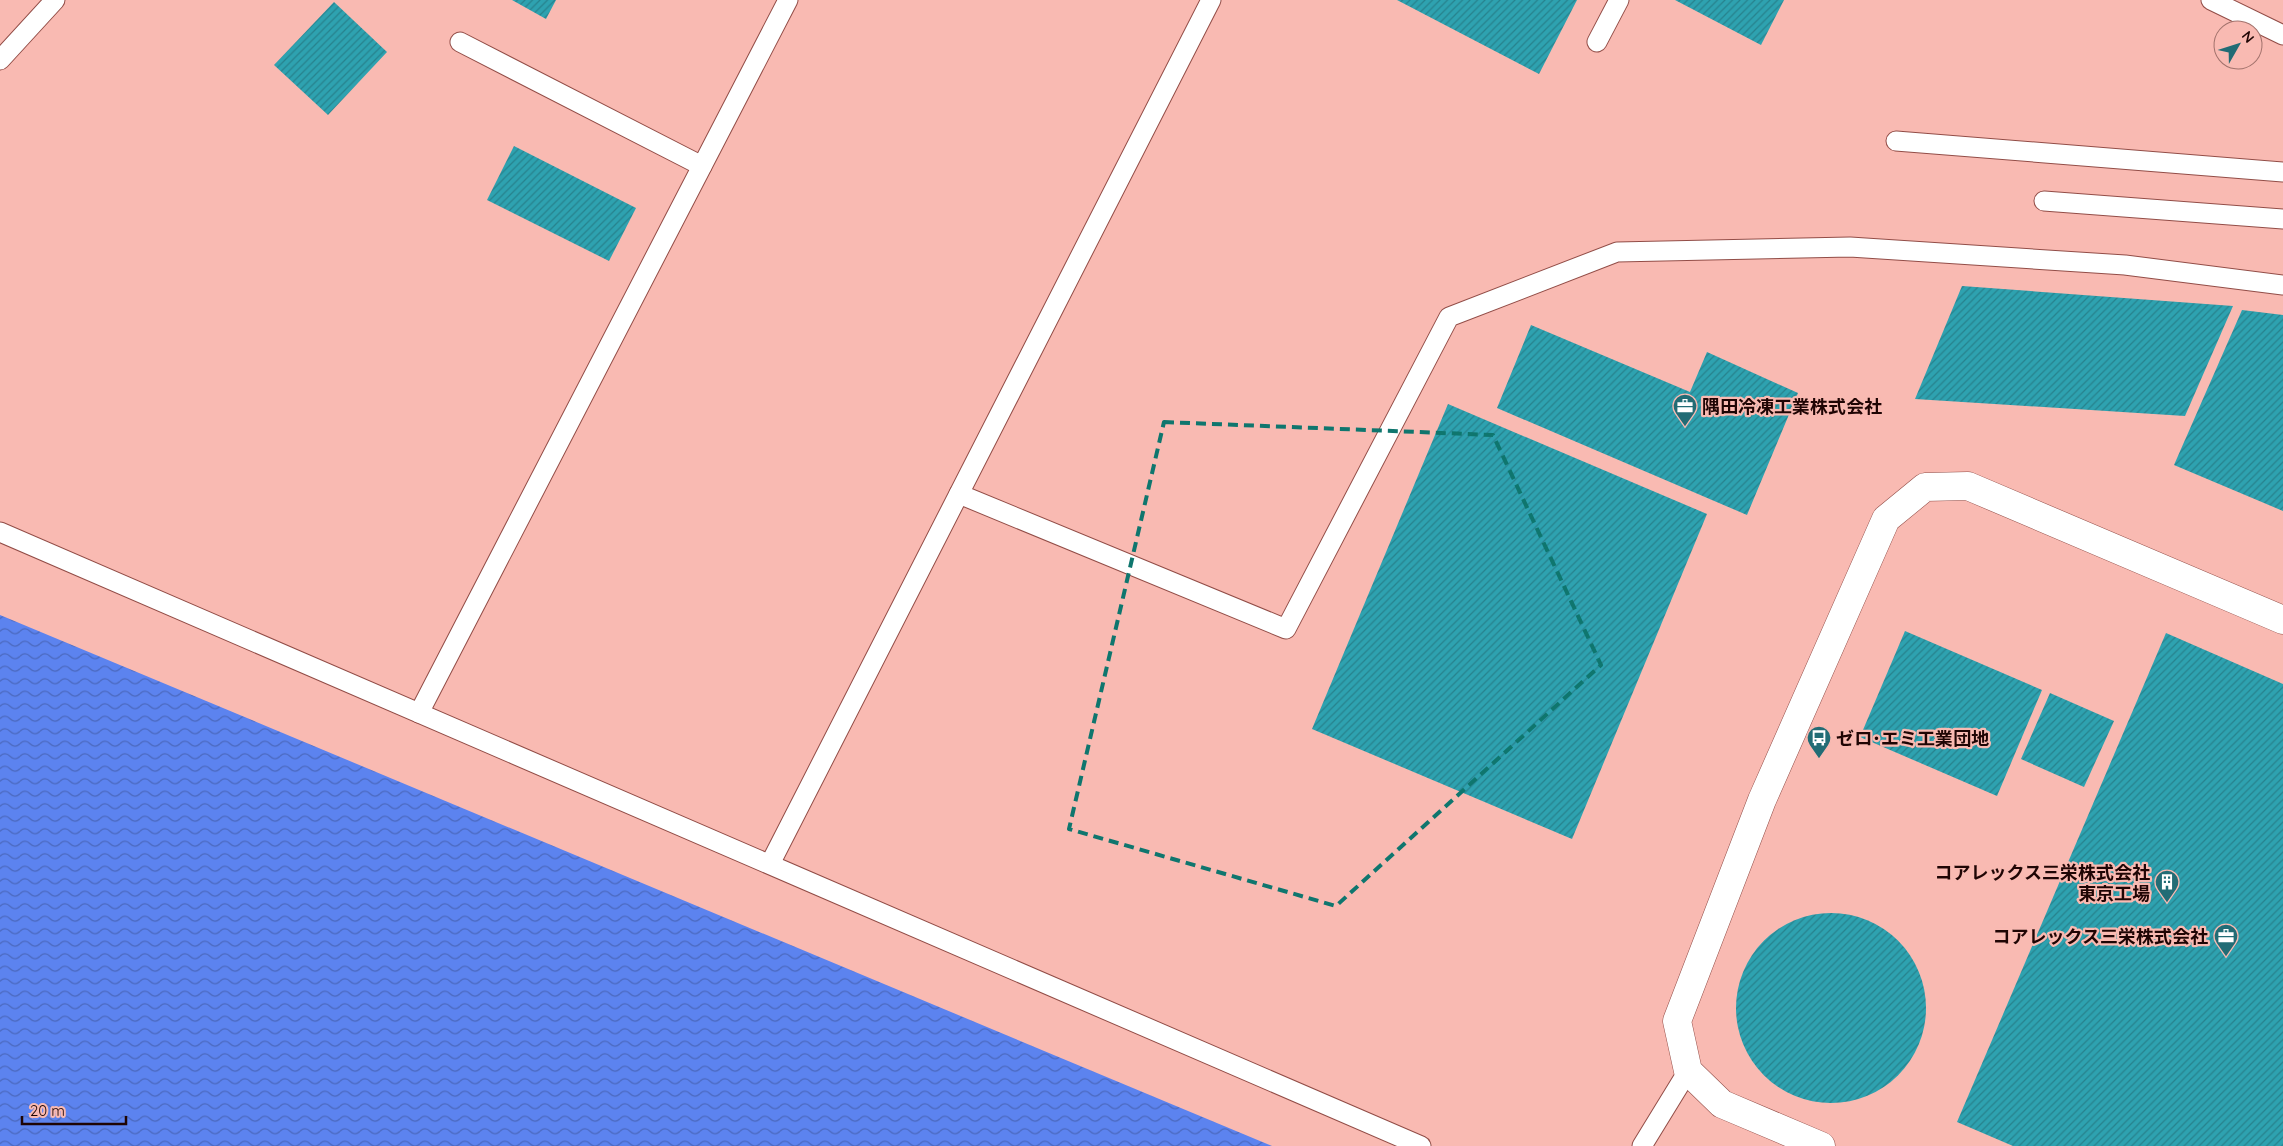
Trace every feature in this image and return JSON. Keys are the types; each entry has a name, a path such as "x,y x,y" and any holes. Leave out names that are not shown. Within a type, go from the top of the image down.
{"street":[{"path":"1821,1146 1722,1104 1688,1071 1677,1021 1762,800 1886,519 1926,487 1968,486 2283,620"}],"lane":[{"path":"0,60 55,0"},
{"path":"420,713 788,0"},
{"path":"770,864 1211,0"},
{"path":"1597,42 1619,0"},
{"path":"2211,0 2283,35"},
{"path":"460,42 702,166"},
{"path":"1896,141 2283,172"},
{"path":"2044,201 2283,219"},
{"path":"959,494 1286,628 1449,317 1617,252 1850,248 2124,265 2283,285"},
{"path":"0,532 1420,1146"},
{"path":"1642,1146 1688,1071"}],"highlighted area":[{"path":"1164,422 1493,435 1601,665 1336,906 1069,829"}],"water":[{"path":"0,615 1272,1146 0,1146"}],"building":[{"path":"512,0 556,0 546,19"},
{"path":"1397,0 1577,0 1539,74"},
{"path":"1675,0 1784,0 1761,45"},
{"path":"334,2 387,52 328,115 274,65"},
{"path":"514,146 636,208 609,261 487,200"},
{"path":"1962,286 2233,306 2185,416 1915,399"},
{"path":"2242,310 2283,315 2283,511 2174,465"},
{"path":"1531,325 1690,392 1707,352 1798,393 1747,515 1497,408"},
{"path":"1448,404 1707,514 1572,839 1312,729"},
{"path":"1905,631 2042,690 1997,796 1860,737"},
{"name":"コアレックス三栄株式会社 東京工場","path":"2166,633 2283,684 2283,1146 2013,1146 1957,1122"},
{"path":"2050,693 2114,721 2084,787 2021,759"},
{"path":"1831,913 1858,917 1884,929 1898,941 1910,955 1922,981 1926,1008 1922,1035 1910,1061 1898,1075 1884,1087 1858,1099 1831,1103 1804,1099 1778,1087 1764,1075 1752,1061 1740,1035 1736,1008 1740,981 1752,955 1764,941 1778,929 1804,917"}],"place":[{"name":"隅田冷凍工業株式会社","path":"1685,427"},
{"name":"ゼロ･エミ工業団地","path":"1819,759"},
{"name":"コアレックス三栄株式会社 東京工場","path":"2167,903"},
{"name":"コアレックス三栄株式会社","path":"2226,957"}]}
